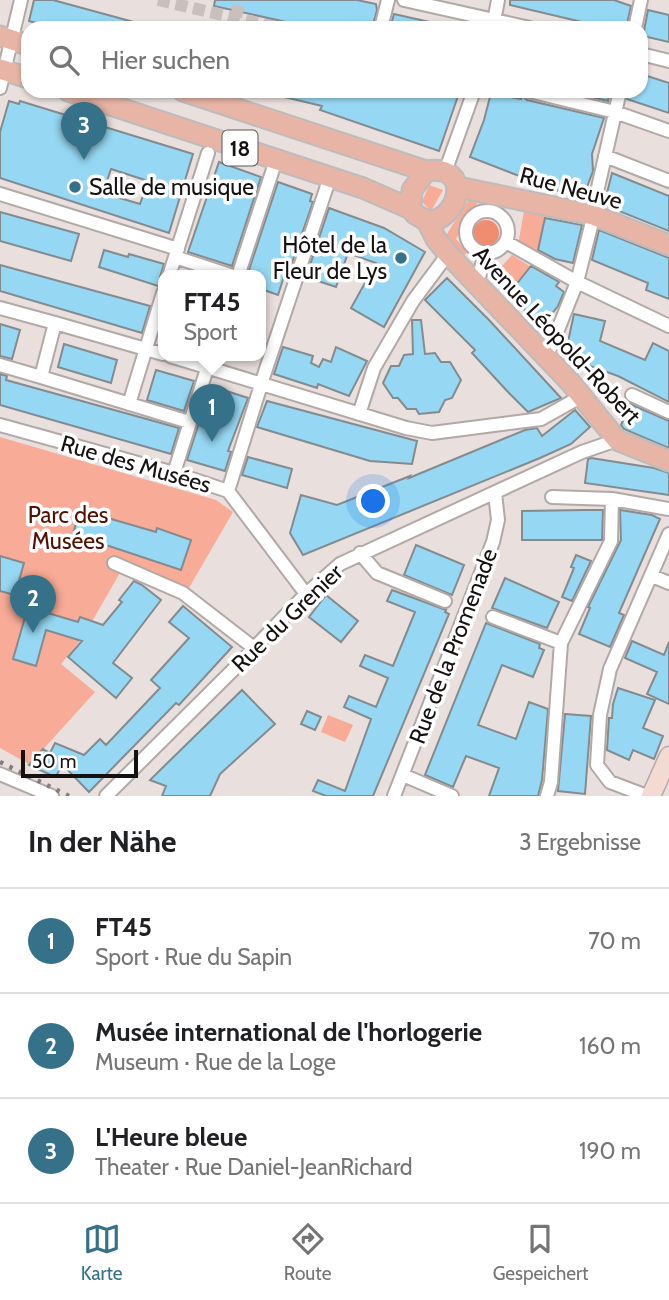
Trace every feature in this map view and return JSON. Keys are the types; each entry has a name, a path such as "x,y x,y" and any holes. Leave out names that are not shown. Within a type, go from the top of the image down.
{"main road":[{"path":"2,76 21,77"},
{"name":"18","path":"87,98 274,167 330,177 411,209 427,221"},
{"name":"18","path":"204,98 443,177"},
{"path":"411,209 415,182 443,177 454,202 445,214 433,221 427,221"},
{"name":"Rue Neuve","path":"443,177 593,215 669,245"},
{"name":"Avenue Léopold-Robert","path":"427,221 448,254 582,396 617,440 669,461"},
{"path":"656,790 669,756"}],"street":[{"path":"2,76 14,40 22,0"},
{"path":"383,21 388,0"},
{"path":"404,0 482,21"},
{"path":"494,21 498,0"},
{"path":"636,21 641,0"},
{"path":"648,56 669,61"},
{"path":"443,177 471,98"},
{"path":"557,98 615,112 669,131"},
{"path":"594,205 618,98"},
{"path":"171,270 208,153"},
{"path":"605,156 669,181"},
{"path":"237,270 274,167"},
{"path":"228,491 260,385 330,177"},
{"path":"0,194 220,270"},
{"path":"504,219 485,211 473,216 466,228 468,242 484,254 497,251 506,242 508,231 504,219 508,205"},
{"path":"551,347 577,282 590,226"},
{"path":"506,242 577,282 669,326"},
{"path":"359,414 374,368 412,300 448,254"},
{"path":"480,274 484,254"},
{"path":"129,404 158,307"},
{"path":"0,308 158,352"},
{"path":"41,377 54,323"},
{"path":"174,473 209,362 260,385 406,428 432,433 541,419 582,396"},
{"path":"0,365 189,422"},
{"path":"632,395 669,412"},
{"name":"Rue des Musées","path":"0,425 174,473 228,491 306,594"},
{"name":"Rue du Grenier","path":"106,796 306,594 340,564 582,452 617,440"},
{"name":"Rue de la Promenade","path":"394,796 493,542 498,520 495,493"},
{"path":"552,497 612,499 669,509"},
{"path":"547,796 551,782 561,643 611,541 612,499"},
{"path":"656,790 610,782 597,765 600,715 610,668 669,534"},
{"path":"360,553 377,573 445,601"},
{"path":"114,564 184,593 254,648"},
{"path":"652,576 669,583"},
{"path":"493,617 561,643"},
{"path":"0,774 52,796"},
{"path":"403,775 452,796"}],"green space":[{"path":"429,185 443,190 431,211 422,202"},
{"path":"471,196 496,200 492,205 477,203 456,239 467,252 464,256 445,237"},
{"path":"524,211 545,215 537,256 518,245"},
{"path":"512,255 531,267 507,296 490,279"},
{"name":"Parc des Musées","path":"0,437 216,500 233,512 182,600 121,571 83,637 61,664 95,692 28,766 0,748"},
{"path":"328,715 353,725 345,742 321,732"}],"shaded area":[{"path":"486,220 495,224 499,233 495,242 486,246 477,242 473,233 477,224"}],"building":[{"path":"34,0 53,0 130,21 29,21"},
{"path":"215,0 357,0 376,4 377,10 374,21 282,21 214,6"},
{"path":"510,0 614,0 631,6 628,21 577,21 510,5"},
{"path":"648,10 669,15 669,42 648,37 646,21"},
{"path":"394,14 425,21 392,21"},
{"path":"648,76 669,83 669,113 627,99 648,98"},
{"path":"288,98 457,98 439,151 320,110 322,106"},
{"path":"490,98 525,98 604,118 592,154 593,171 582,200 470,157"},
{"path":"9,101 19,104 20,101 193,154 169,233 0,178 0,132","holes":["111,169 148,181 140,204 103,193"]},
{"path":"219,162 261,177 232,266 188,252"},
{"path":"612,173 669,196 669,231 604,205"},
{"path":"278,182 312,194 310,201 313,202 278,295 266,291 266,270 249,270"},
{"path":"329,208 384,228 425,252 384,327 351,308 376,263 348,253 336,287 306,277"},
{"path":"0,212 79,234 71,261 0,241"},
{"path":"545,218 582,225 573,263 555,259 538,250"},
{"path":"599,230 669,258 669,299 646,290 648,283 592,260"},
{"path":"104,250 164,264 162,270 158,270 158,286 99,267"},
{"path":"0,265 150,306 142,333 0,291"},
{"path":"531,266 559,282 556,286 564,292 558,306 543,325 507,296"},
{"path":"447,278 561,398 528,412 508,392 472,353 475,350 425,300"},
{"path":"574,314 605,321 600,341 645,360 653,343 669,351 669,402 618,376 570,359 566,351"},
{"path":"412,320 421,320 425,354 435,353 441,362 450,362 461,380 452,398 445,400 439,412 419,414 416,409 407,409 398,398 393,398 383,383 391,366 399,366 404,355 413,354"},
{"path":"0,324 20,330 12,359 0,356"},
{"path":"64,344 117,360 111,383 58,367"},
{"path":"283,347 313,356 311,363 319,367 323,359 331,362 336,347 367,361 349,396 318,384 317,388 274,374"},
{"path":"156,370 194,381 184,411 147,400"},
{"path":"0,374 7,376 6,380 179,428 171,454 0,405"},
{"path":"211,386 248,398 228,451 231,452 225,471 187,460"},
{"path":"267,401 417,441 412,464 370,461 257,427"},
{"path":"630,404 669,421 669,448 624,429 621,425"},
{"path":"575,410 590,427 571,444 540,458 303,555 290,533 301,495 337,505 525,430 537,428 542,436"},
{"path":"248,457 292,469 287,488 242,475"},
{"path":"588,459 669,473 669,495 585,483"},
{"path":"80,510 156,532 157,528 191,540 181,570 73,534"},
{"path":"603,510 602,540 522,540 522,511"},
{"path":"620,510 652,515 660,519 619,613 624,615 610,647 579,634 590,608 588,607 621,540"},
{"path":"416,545 464,565 452,595 404,575"},
{"path":"576,555 591,561 572,601 562,597 574,568 571,567"},
{"path":"0,556 24,563 15,595 0,591"},
{"path":"505,578 559,602 547,628 492,608"},
{"path":"134,581 161,600 113,663 132,678 116,698 68,657 82,641 46,630 36,666 13,659 28,607 78,622 80,617 103,625 122,602 119,600"},
{"path":"392,590 446,610 449,614 373,796 326,796 313,791 318,780 345,791 371,719 344,707 349,696 376,707 388,678 360,666 365,655 393,666 415,612 387,601"},
{"path":"326,595 358,621 341,642 309,617"},
{"path":"183,606 232,647 179,705 176,703 89,792 63,765 55,777 29,765 43,749 50,753 55,743 84,755 100,739 106,745 160,688 151,680 189,638 169,622"},
{"path":"486,623 540,644 539,648 544,650 533,677 502,665 478,725 516,739 529,702 548,709 542,780 538,796 489,796 499,768 466,756 453,787 425,775"},
{"path":"632,641 664,655 669,642 669,704 647,694 657,672 625,658"},
{"path":"618,688 655,700 643,728 663,736 654,759 633,750 629,760 607,750 609,718 612,718"},
{"path":"242,690 275,724 220,774 210,796 162,796 166,786 150,780"},
{"path":"307,711 321,717 315,730 301,724"},
{"path":"565,714 591,716 585,794 558,791"}],"tunnel":[{"path":"158,0 249,21"},
{"path":"236,17 240,0"}],"railway":[{"path":"0,762 69,796"}],"place":[{"name":"L'Heure bleue","path":"84,160"},
{"name":"Salle de musique","path":"75,187"},
{"name":"Hôtel de la Fleur de Lys","path":"401,258"},
{"name":"FT45","path":"212,442"},
{"name":"Musée international de l'horlogerie","path":"33,633"}]}
